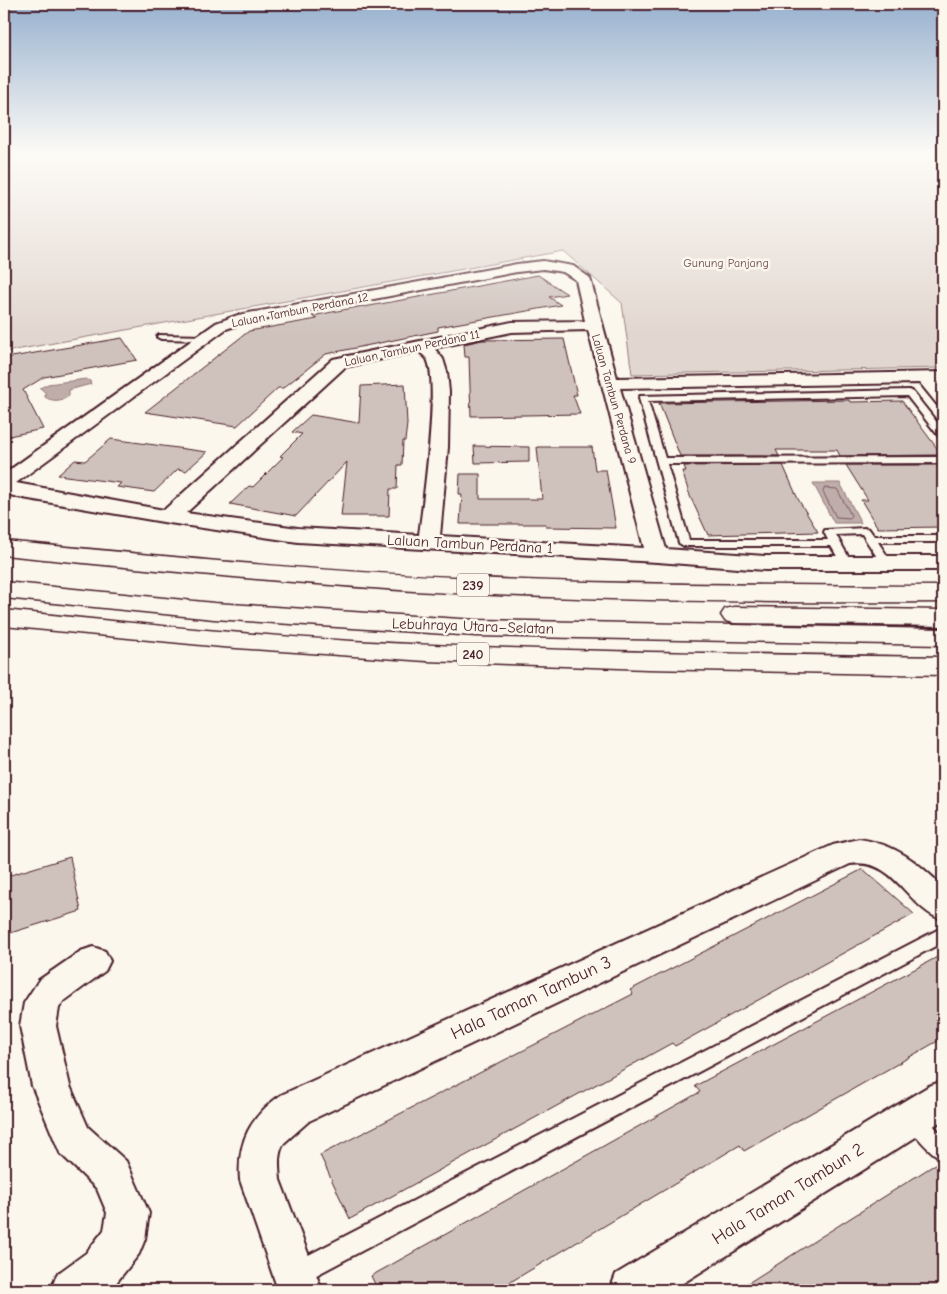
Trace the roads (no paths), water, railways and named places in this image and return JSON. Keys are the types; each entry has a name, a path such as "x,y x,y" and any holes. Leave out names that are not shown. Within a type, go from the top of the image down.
{"main road":[{"name":"239","path":"4,548 300,576 475,586 943,594"},
{"name":"Lebuhraya Utara–Selatan","path":"4,573 289,599 488,610 606,614 943,618"},
{"name":"Lebuhraya Utara–Selatan","path":"4,590 214,611 476,628 943,637"},
{"name":"240","path":"4,618 154,634 352,649 574,659 943,666"}],"street":[{"name":"Laluan Tambun Perdana 9","path":"549,264 566,267 583,278 594,325 657,555"},
{"name":"Laluan Tambun Perdana 12","path":"8,480 221,326 238,320 517,268 549,264"},
{"name":"Laluan Tambun Perdana 11","path":"169,518 339,364 512,327 594,325"},
{"path":"422,345 436,360 439,378 439,428 429,542"},
{"path":"925,377 943,400"},
{"path":"610,383 943,377"},
{"name":"Laluan Tambun Perdana 1","path":"8,480 8,487 17,491 169,518 298,535 657,555 765,563 943,562"},
{"name":"Hala Taman Tambun 3","path":"297,1282 260,1180 258,1164 260,1147 268,1131 280,1118 295,1108 844,853 865,850 889,858 943,907"},
{"path":"73,1290 101,1268 124,1239 128,1213 112,1175 74,1140 51,1086 38,1026 42,1003 51,991 93,961"},
{"name":"Hala Taman Tambun 2","path":"632,1290 928,1108"}],"lane":[{"path":"161,337 205,338"},
{"path":"835,543 684,543 643,398 909,393 943,436"},
{"path":"661,461 943,460"},
{"path":"846,563 829,532 865,530 886,563"},
{"path":"871,540 943,539"},
{"path":"297,1282 943,934"},
{"path":"928,1108 943,1150"}],"water":[{"path":"86,379 91,384 69,390 69,396 60,400 51,400 45,397 45,392 40,388 48,384"},
{"path":"813,483 840,483 861,523 834,523"}],"park label":[{"name":"Gunung Panjang","path":"726,263"}]}
